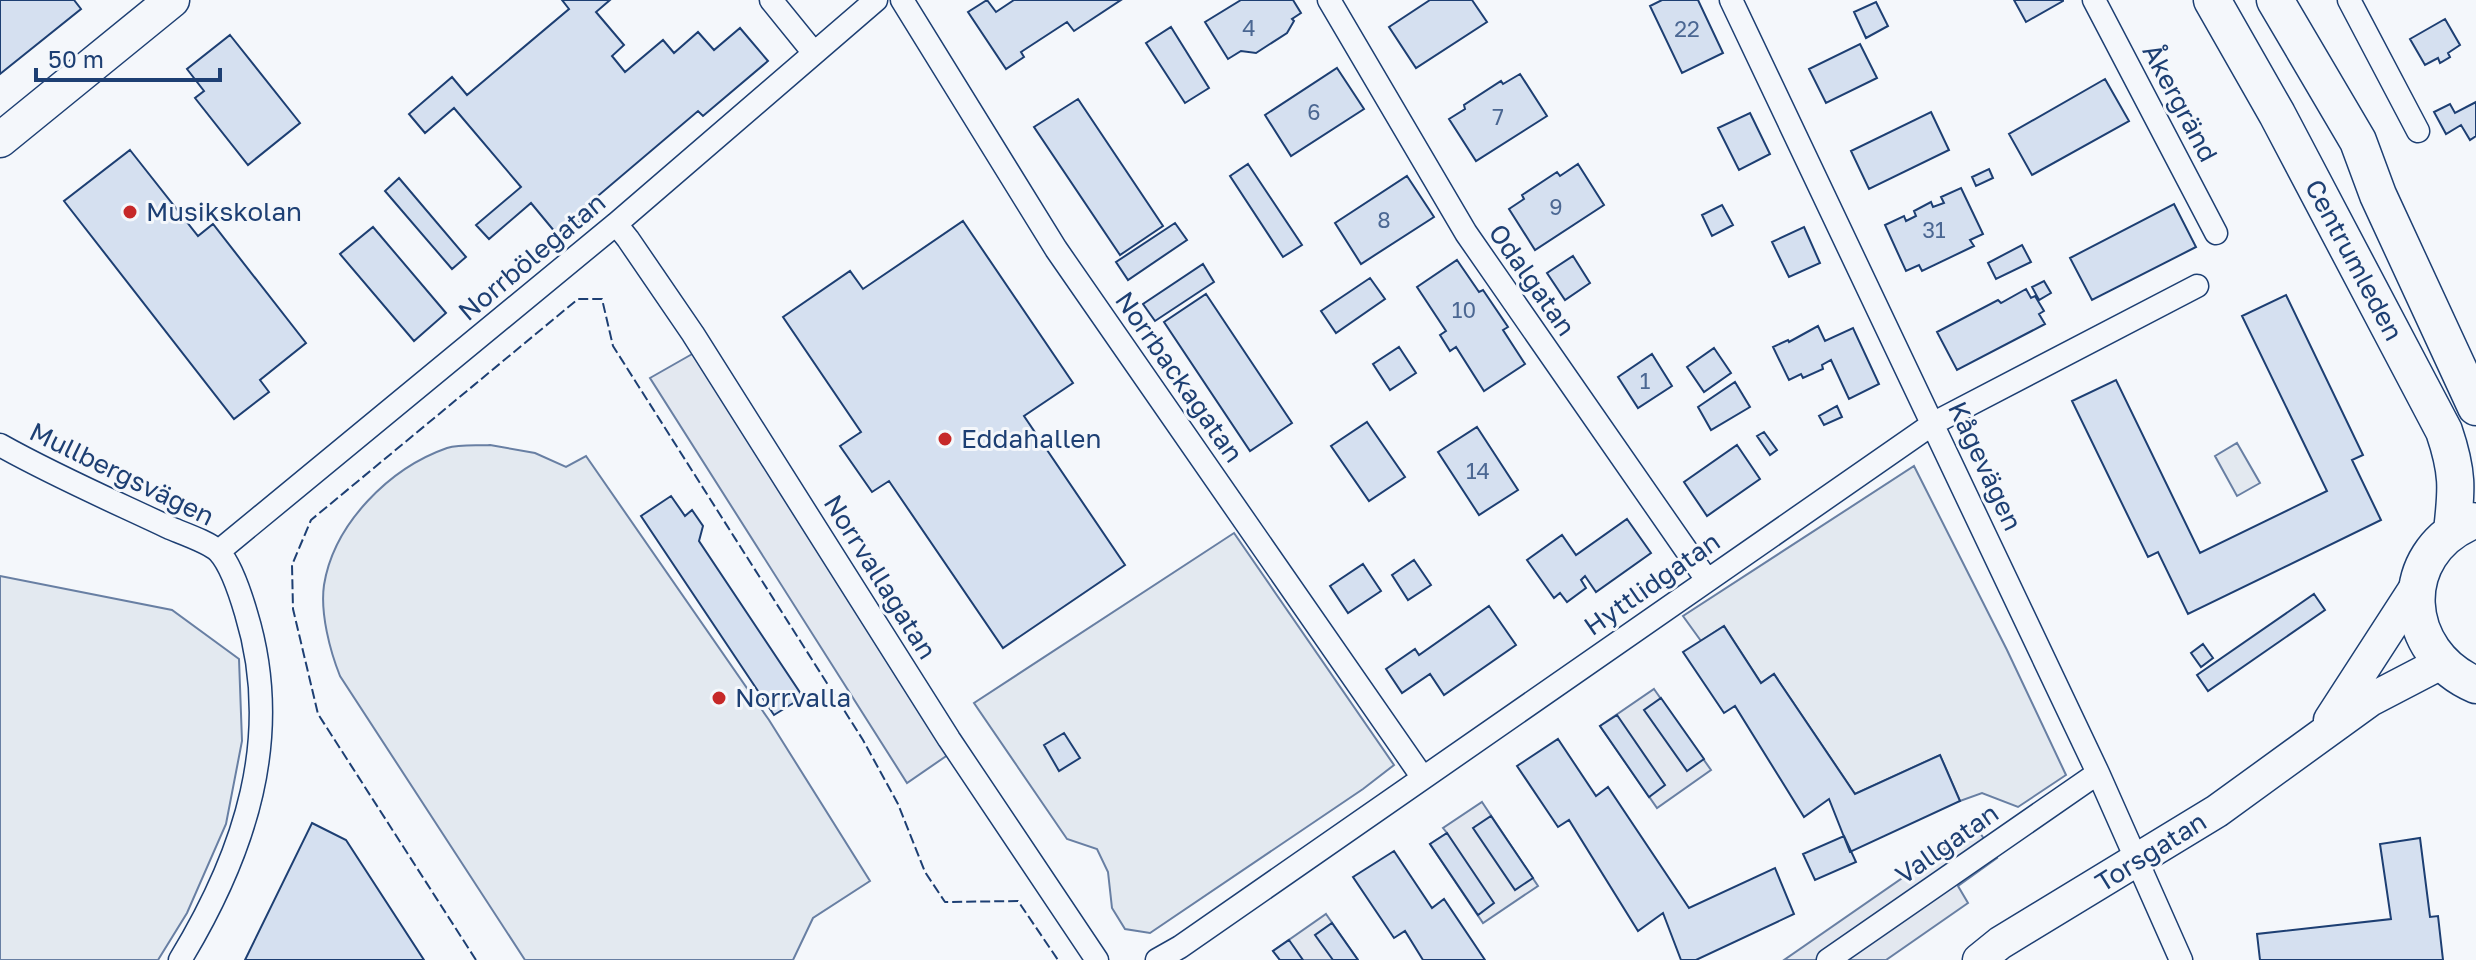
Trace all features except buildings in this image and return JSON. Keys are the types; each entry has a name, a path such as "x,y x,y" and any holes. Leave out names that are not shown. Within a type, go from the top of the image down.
{"highway":[{"name":"Centrumleden","path":"2212,0 2277,114 2444,431 2455,464 2464,525"},
{"name":"Centrumleden","path":"2275,0 2358,141 2378,195 2476,407"},
{"path":"2464,525 2436,546 2425,564 2416,599 2425,640 2441,663 2475,686"}],"main road":[{"path":"3,140 172,0"},
{"name":"Torsgatan","path":"2319,736 2418,584"},
{"name":"Torsgatan","path":"1979,960 2000,943 2217,811 2370,700 2441,663"}],"street":[{"path":"771,0 814,53"},
{"name":"Norrbölegatan","path":"219,551 616,224 876,0"},
{"name":"Norrbackagatan","path":"902,0 1056,249 1423,778"},
{"name":"Odalgatan","path":"1329,0 1466,233 1707,580"},
{"name":"Kågevägen","path":"1731,0 1934,423 2098,773 2181,960"},
{"name":"Åkergränd","path":"2094,0 2216,233"},
{"path":"2349,0 2418,131"},
{"name":"Norrvallagatan","path":"616,224 693,334 943,730 1097,960"},
{"name":"Hyttlidgatan","path":"1157,960 1934,423 2197,286"},
{"name":"Mullbergsvägen","path":"0,445 33,464 219,551 240,592 258,651 261,743 244,830 204,921 180,960"},
{"name":"Vallgatan","path":"1828,960 2098,773"}],"shaded area":[{"path":"701,349 955,750 907,783 650,378"},
{"path":"2237,443 2260,483 2237,496 2215,456"},
{"path":"490,445 535,453 566,467 586,456 769,720 870,881 813,918 793,960 525,960 340,676 323,608 324,585 339,540 368,501 405,469 447,448"},
{"path":"1914,466 2066,775 2018,807 1982,793 1960,801 1940,755 1855,794 1774,674 1761,683 1724,626 1701,641 1683,616"},
{"path":"1234,533 1394,765 1150,933 1125,929 1112,908 1108,872 1097,849 1067,839 974,703"},
{"path":"0,576 172,610 239,659 242,741 226,824 187,913 158,960 0,960"},
{"path":"1654,689 1711,770 1657,808 1600,726"},
{"path":"1482,802 1538,886 1483,923 1430,844 1447,833 1443,828"},
{"path":"1976,827 1997,858 1958,886 1968,903 1886,960 1784,960"},
{"path":"1326,914 1358,960 1280,960 1273,951"}],"fence":[{"path":"476,960 318,714 293,609 292,565 311,520 578,299 602,299 613,346 863,740 898,804 925,872 945,902 1018,901 1058,960"}],"place":[{"name":"Musikskolan","path":"130,212"},
{"name":"Eddahallen","path":"945,439"},
{"name":"Norrvalla","path":"719,698"}]}
